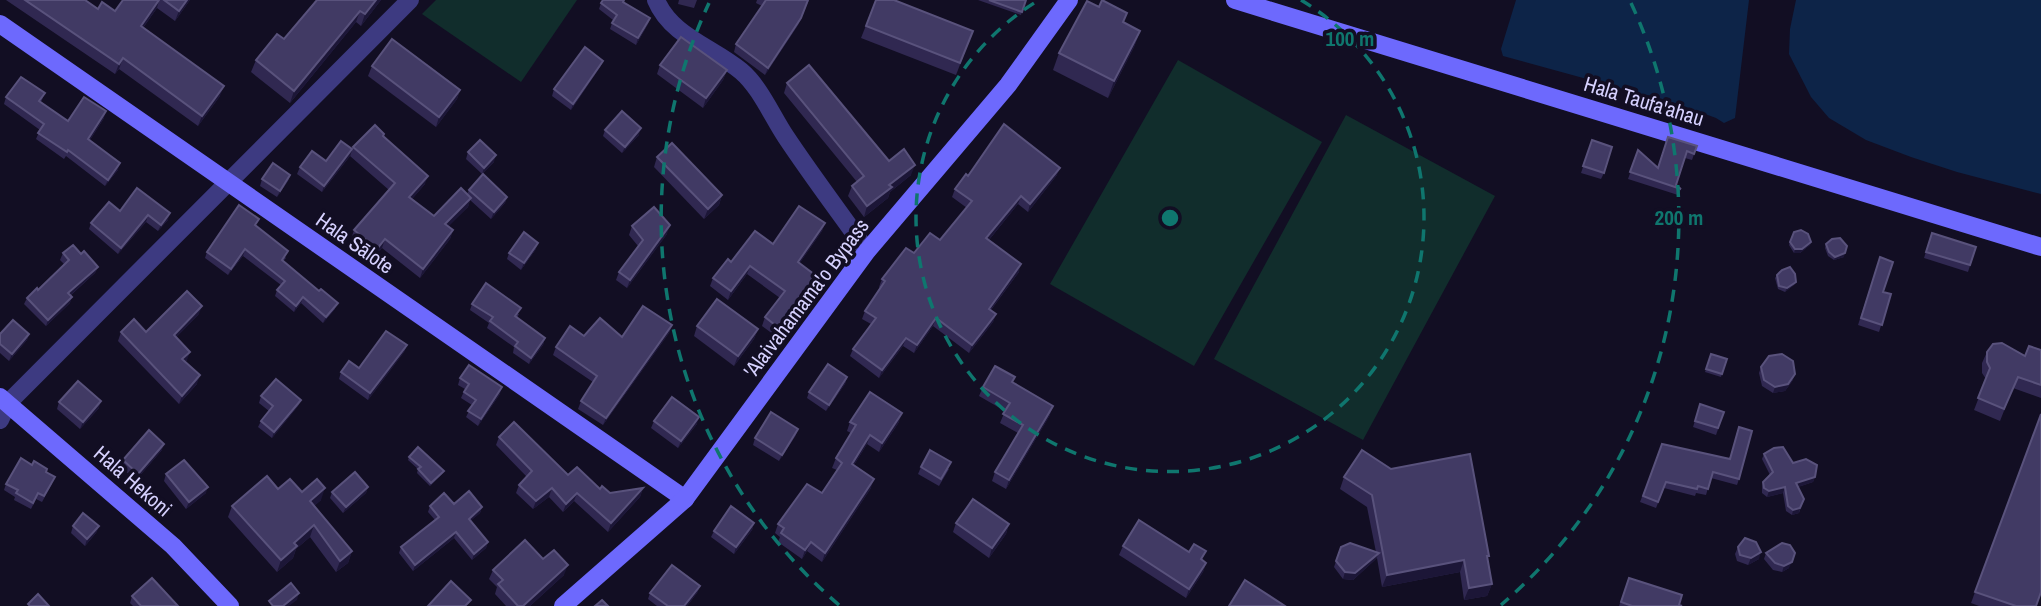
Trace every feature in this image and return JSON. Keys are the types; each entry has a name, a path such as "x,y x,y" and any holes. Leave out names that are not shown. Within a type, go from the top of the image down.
{"main road":[{"name":"'Alaivahamama'o Bypass","path":"563,606 685,499 867,251 1008,85 1069,0"},
{"name":"Hala Taufa'ahau","path":"1235,0 2041,247"},
{"name":"Hala Sālote","path":"0,24 685,499"},
{"name":"Hala Hekoni","path":"4,400 173,546 230,606"}],"street":[{"path":"0,420 4,400 228,183 410,0"},
{"path":"656,0 660,10 678,30 740,71 756,86 764,104 806,167 867,251"}],"green space":[{"path":"436,0 577,0 521,82 422,14"},
{"path":"1178,60 1322,142 1194,366 1050,284"},
{"path":"1346,115 1495,196 1363,440 1214,359"}],"water":[{"path":"1516,0 1749,0 1735,118 1724,123 1678,104 1503,56 1501,49"},
{"path":"1796,0 2041,0 2041,194 1911,157 1866,140 1829,118 1811,97 1789,54 1790,29"}],"building":[{"path":"25,0 85,0 98,9 102,2 115,11 123,0 159,0 141,26 224,86 202,116 123,58 119,64"},
{"path":"164,0 187,0 179,11"},
{"path":"317,0 376,0 365,14 360,11 294,91 256,60 277,34 284,39"},
{"path":"603,0 624,0 623,2 650,18 638,38 612,23 617,15 601,3"},
{"path":"766,0 808,0 801,18 768,68 736,44"},
{"path":"876,0 894,0 973,31 960,63 866,26"},
{"path":"989,0 1026,0 1022,12"},
{"path":"1102,0 1127,13 1123,22 1140,31 1114,81 1059,53 1087,1 1099,7"},
{"path":"681,37 727,70 706,98 660,65"},
{"path":"392,39 460,90 439,117 372,66"},
{"path":"585,47 603,61 573,104 554,89"},
{"path":"809,65 889,161 904,149 915,165 867,206 852,186 864,176 787,83"},
{"path":"21,77 45,93 39,101 68,121 84,97 106,111 88,139 120,163 108,180 68,150 67,152 38,133 44,124 6,97"},
{"path":"622,111 641,128 625,147 605,130"},
{"path":"1004,124 1060,168 1030,204 1021,196 986,238 1021,264 989,309 996,314 972,345 936,318 917,345 906,338 882,370 853,349 876,318 865,311 885,281 882,279 906,248 914,253 930,233 940,240 972,201 955,189 966,174 968,176"},
{"path":"375,125 383,136 428,176 409,197 434,216 461,188 471,198 445,224 453,230 423,269 385,239 377,249 354,230 395,183 353,147"},
{"path":"1668,137 1697,146 1694,154 1687,151 1676,185 1681,189 1630,172 1638,150 1658,168"},
{"path":"480,140 496,155 484,168 468,152"},
{"path":"1592,140 1612,147 1604,173 1583,166"},
{"path":"341,141 352,149 324,186 300,167 312,151 326,161"},
{"path":"672,143 722,195 708,209 657,157"},
{"path":"273,163 290,175 280,191 262,179"},
{"path":"483,174 507,197 494,212 469,190"},
{"path":"137,188 170,213 161,225 148,215 121,248 91,223 109,202 120,211"},
{"path":"239,205 259,219 255,225 288,251 282,260 338,303 326,317 303,297 296,306 277,290 285,281 245,249 231,269 207,252"},
{"path":"799,206 825,223 798,262 819,278 794,312 797,315 784,332 765,317 785,291 750,266 731,291 713,278 728,259 731,262 755,231 773,244"},
{"path":"654,207 670,225 630,280 619,272 643,240 632,226"},
{"path":"1801,230 1808,234 1811,242 1802,249 1795,249 1790,242 1794,232"},
{"path":"524,232 538,243 524,263 509,253"},
{"path":"1932,233 1976,247 1970,265 1926,252"},
{"path":"1840,238 1847,246 1845,253 1835,257 1826,244 1832,239"},
{"path":"73,245 81,254 84,251 98,267 68,293 72,297 48,320 27,298 69,260 63,253"},
{"path":"1880,257 1893,262 1883,292 1891,294 1882,325 1861,318"},
{"path":"1790,267 1796,282 1787,288 1779,286 1777,275"},
{"path":"486,283 521,308 515,316 545,338 531,358 515,346 518,342 490,321 493,317 472,304"},
{"path":"187,291 202,306 174,335 190,352 182,359 200,375 182,396 121,332 134,319 146,332"},
{"path":"717,299 758,329 738,356 697,326"},
{"path":"643,306 672,325 606,418 581,401 597,376 556,347 570,326 584,336 600,318 622,337"},
{"path":"13,320 29,334 12,354 0,344 0,334"},
{"path":"386,331 407,345 370,393 341,372 349,361 359,368"},
{"path":"2002,343 2025,356 2029,346 2041,350 2041,385 2018,377 2004,409 1978,398 1990,368 1987,352 1993,344"},
{"path":"1711,354 1727,359 1722,374 1706,369"},
{"path":"1782,354 1793,361 1795,374 1788,384 1775,387 1764,380 1761,367 1769,356"},
{"path":"828,364 847,377 829,405 809,392"},
{"path":"469,365 502,387 481,419 468,411 476,400 464,392 469,384 460,378"},
{"path":"995,366 1015,377 1012,382 1053,406 1009,480 995,472 1023,425 1003,414 1010,403 983,387"},
{"path":"276,379 301,400 274,432 261,421 273,406 261,396"},
{"path":"78,381 101,401 83,422 59,402"},
{"path":"870,392 902,413 882,443 870,435 852,464 874,479 825,553 811,542 805,550 781,533 784,528 778,524 807,484 822,493 842,463 836,458 856,425 850,422"},
{"path":"672,397 699,417 681,441 654,421"},
{"path":"1700,404 1724,412 1718,428 1695,421"},
{"path":"771,412 798,429 782,455 755,438"},
{"path":"2041,414 2041,592 2036,606 2016,606 1975,592"},
{"path":"514,422 568,475 577,467 600,489 602,486 610,493 643,488 611,523 577,493 566,504 552,488 536,501 519,485 532,471 499,437"},
{"path":"1739,427 1752,431 1739,479 1713,472 1708,489 1666,482 1658,502 1643,496 1662,444 1730,459"},
{"path":"149,430 164,444 138,474 123,460"},
{"path":"418,447 444,471 431,483 418,469 421,467 409,457"},
{"path":"1783,447 1793,463 1806,459 1817,465 1815,477 1796,483 1804,499 1800,508 1793,510 1788,506 1785,487 1769,491 1764,488 1763,482 1773,472 1764,454 1774,448"},
{"path":"930,450 951,462 941,479 921,467"},
{"path":"1362,450 1391,469 1470,454 1492,584 1469,588 1464,560 1387,575 1372,495 1344,477"},
{"path":"21,458 32,465 34,461 55,477 44,496 38,493 33,503 6,484"},
{"path":"184,460 208,487 189,502 166,474"},
{"path":"355,472 368,487 346,507 332,492"},
{"path":"267,476 278,489 290,479 302,492 317,479 325,488 310,501 352,551 340,561 314,525 294,543 297,546 281,560 232,506"},
{"path":"469,491 482,507 469,519 488,542 474,554 456,532 415,565 401,547 439,517 430,506 444,493 454,504"},
{"path":"973,499 1009,524 992,548 956,523"},
{"path":"731,506 754,523 736,547 714,531"},
{"path":"83,513 99,526 87,539 73,526"},
{"path":"1139,520 1189,552 1194,544 1206,551 1201,559 1206,563 1189,589 1123,546"},
{"path":"1745,538 1756,542 1761,552 1751,558 1740,555 1738,547"},
{"path":"525,540 543,559 554,550 568,565 523,606 518,606 498,584 503,580 493,570"},
{"path":"1350,543 1379,553 1355,573 1345,572 1336,561 1341,547"},
{"path":"1782,543 1790,545 1795,553 1792,562 1784,566 1775,563 1766,553"},
{"path":"672,565 700,586 684,606 668,606 650,593"},
{"path":"152,578 178,606 141,606 132,596"},
{"path":"1629,578 1682,595 1679,605 1682,606 1632,606 1621,602"},
{"path":"1245,580 1285,606 1229,606"},
{"path":"451,581 471,600 465,606 428,606"},
{"path":"291,583 299,593 283,606 273,606 269,601"},
{"path":"38,594 49,606 28,604"},
{"path":"602,600 608,606 595,606"}]}
